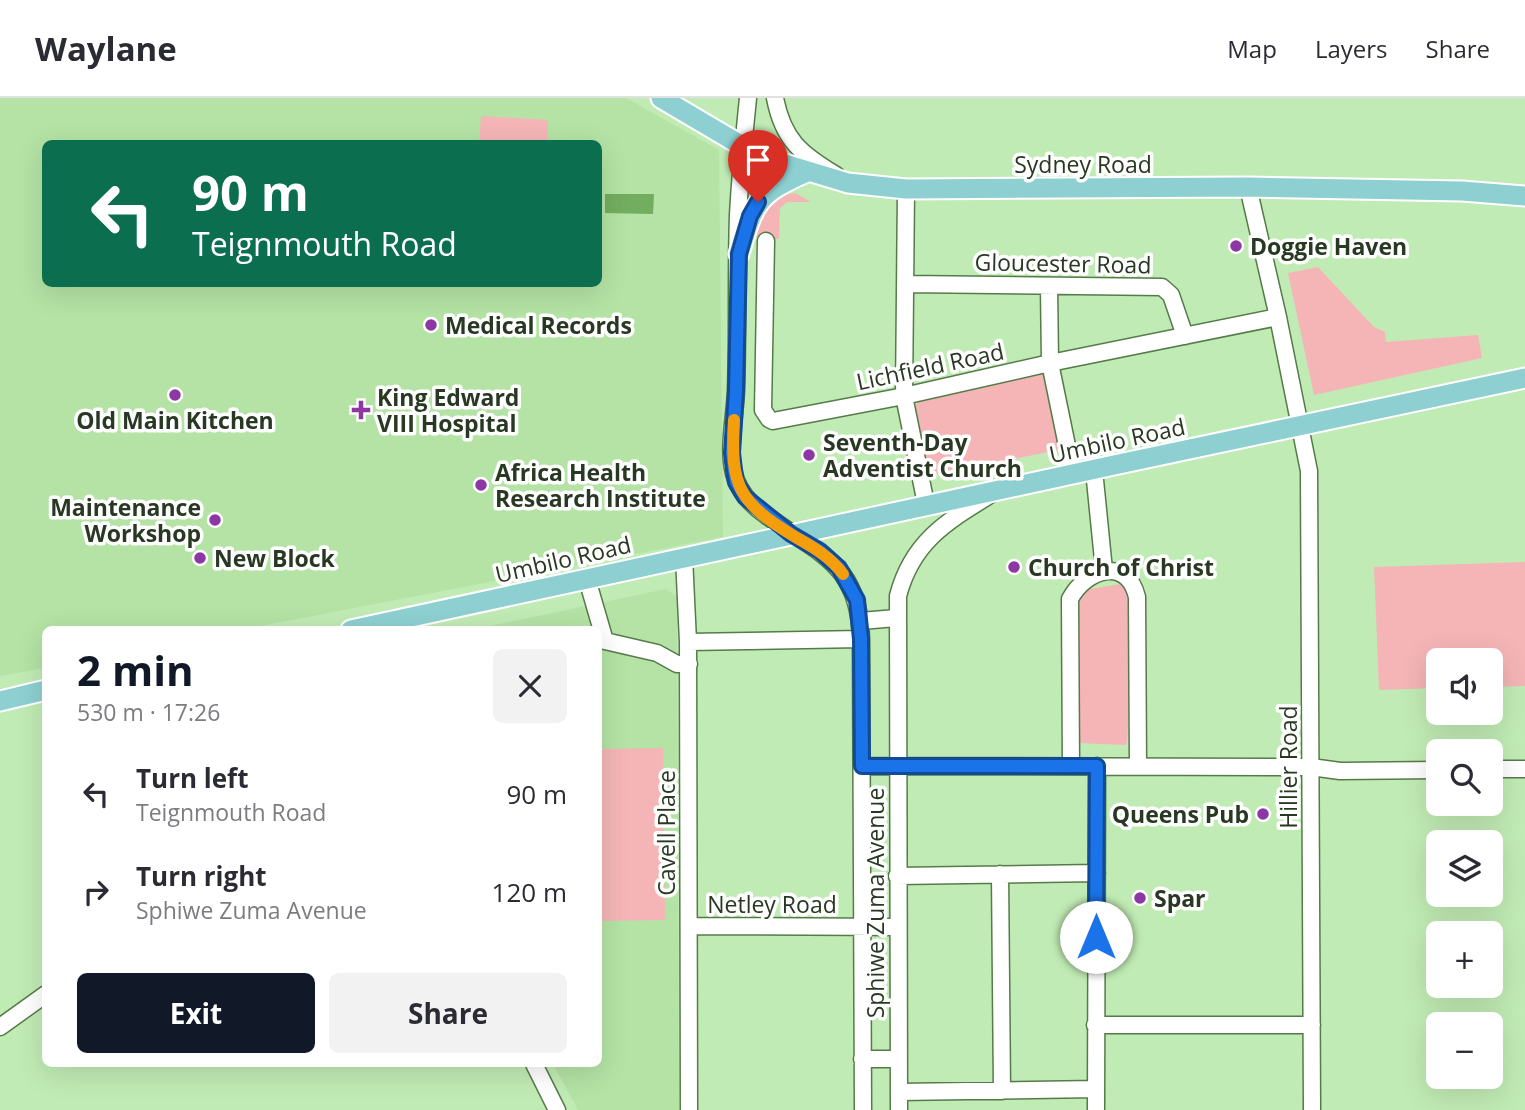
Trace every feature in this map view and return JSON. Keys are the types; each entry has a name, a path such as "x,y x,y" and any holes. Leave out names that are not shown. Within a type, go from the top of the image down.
{"main road":[{"path":"662,98 669,98"},
{"name":"Sydney Road","path":"662,98 744,147 775,161 848,183 906,189 1248,187 1474,191 1525,196"},
{"path":"739,254 750,216 758,202 775,187 807,172"},
{"name":"Umbilo Road","path":"370,626 926,504 1525,378"},
{"path":"0,701 42,691"}],"street":[{"name":"Sphiwe Zuma Avenue","path":"748,98 738,219 736,391 732,453 736,482 745,497 791,534 820,551 839,568 857,600 861,621 863,1110"},
{"path":"775,98 782,124 791,140 812,160 848,183"},
{"name":"Hillier Road","path":"1248,187 1278,317 1310,484 1312,1110"},
{"path":"906,189 904,396 926,504"},
{"name":"Lichfield Road","path":"766,241 763,410 769,419 777,421 1278,317"},
{"name":"Gloucester Road","path":"907,284 1162,287 1171,295 1185,336"},
{"path":"1049,285 1050,363 1073,475"},
{"path":"1094,470 1104,570"},
{"name":"Sphiwe Zuma Avenue","path":"899,1110 896,618 901,584 915,554 927,540 955,516 999,490"},
{"name":"Cavell Place","path":"684,557 688,642 689,1110"},
{"path":"1071,766 1070,599 1092,575 1104,570 1121,575 1132,583 1137,597 1138,766"},
{"path":"587,579 601,626"},
{"path":"861,621 896,618"},
{"path":"602,631 605,641 657,653 677,664 688,664"},
{"path":"688,642 861,639"},
{"path":"862,766 1311,766 1340,771 1426,770"},
{"path":"1096,1110 1097,766"},
{"path":"1503,769 1525,769"},
{"path":"897,876 1097,873"},
{"path":"1000,874 1002,1091"},
{"name":"Netley Road","path":"689,926 897,927"},
{"path":"0,1027 42,997"},
{"path":"1096,1025 1312,1025"},
{"path":"862,1059 898,1059"},
{"path":"536,1067 557,1110"},
{"path":"899,1092 1096,1089"}],"shaded area":[{"name":"King Edward VIII Hospital","path":"0,98 626,98 719,150 723,537 261,626 42,626 42,669 0,676"},
{"path":"481,116 548,120 547,140 479,140"},
{"path":"795,193 811,202 787,202 780,208 779,239 755,237 759,220 767,207 779,198"},
{"path":"605,194 654,194 653,214 605,213"},
{"path":"1318,267 1374,327 1385,332 1386,342 1478,335 1482,358 1314,395 1288,273"},
{"path":"1047,371 1063,449 928,476 914,407 922,398"},
{"path":"1525,562 1525,686 1503,687 1503,648 1426,648 1426,688 1379,690 1374,567"},
{"path":"1120,584 1129,592 1130,681 1127,743 1080,743 1077,601 1084,590"},
{"path":"666,589 677,597 679,1110 578,1110 555,1067 602,1067 602,626 490,626"},
{"path":"663,748 665,920 602,921 602,749"}],"slow traffic":[{"path":"734,420 734,470 736,482 745,497 791,534 820,551 843,574"}],"place":[{"name":"Doggie Haven","path":"1236,246"},
{"name":"Medical Records","path":"431,325"},
{"name":"Old Main Kitchen","path":"175,395"},
{"name":"King Edward VIII Hospital","path":"361,410"},
{"name":"Seventh-Day Adventist Church","path":"809,455"},
{"name":"Africa Health Research Institute","path":"481,485"},
{"name":"Maintenance Workshop","path":"215,520"},
{"name":"New Block","path":"200,558"},
{"name":"Church of Christ","path":"1014,567"},
{"name":"Queens Pub","path":"1263,814"},
{"name":"Spar","path":"1140,898"}],"route":[{"path":"758,202 750,216 739,254 732,453 736,482 754,506 791,534 820,551 839,568 851,586 861,621 862,766 1097,766 1096,937"}]}
